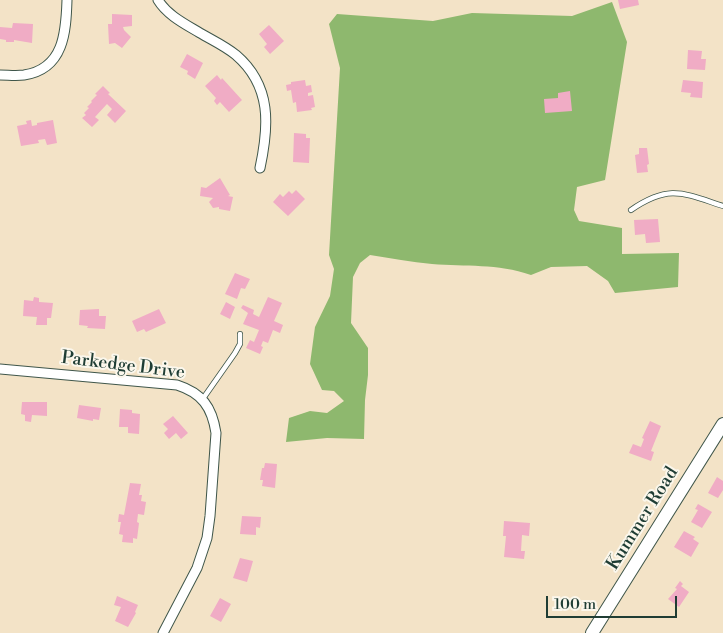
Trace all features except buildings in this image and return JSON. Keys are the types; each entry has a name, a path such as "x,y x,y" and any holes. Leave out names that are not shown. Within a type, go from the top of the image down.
{"street":[{"path":"0,75 22,75 41,70 54,58 63,40 66,27 67,0"},
{"path":"158,0 162,6 177,18 236,55 251,71 260,91 267,121 266,140 260,168"},
{"name":"Parkedge Drive","path":"0,369 169,384 190,390 202,400 214,420 216,433 207,538 197,568 163,633"},
{"name":"Kummer Road","path":"592,633 723,424"}],"lane":[{"path":"631,210 658,196 678,192 723,206"},
{"path":"202,400 235,353 240,344 240,334"}],"green space":[{"path":"612,2 627,42 605,180 577,187 574,210 579,221 622,228 622,254 679,253 678,287 615,293 608,281 587,266 551,267 531,275 494,267 432,264 370,255 360,263 353,277 351,323 368,348 364,439 327,438 286,442 289,418 310,411 327,413 344,401 334,391 322,390 310,364 315,327 330,296 334,269 329,255 340,68 329,24 337,14 433,21 472,13 572,16"}]}
